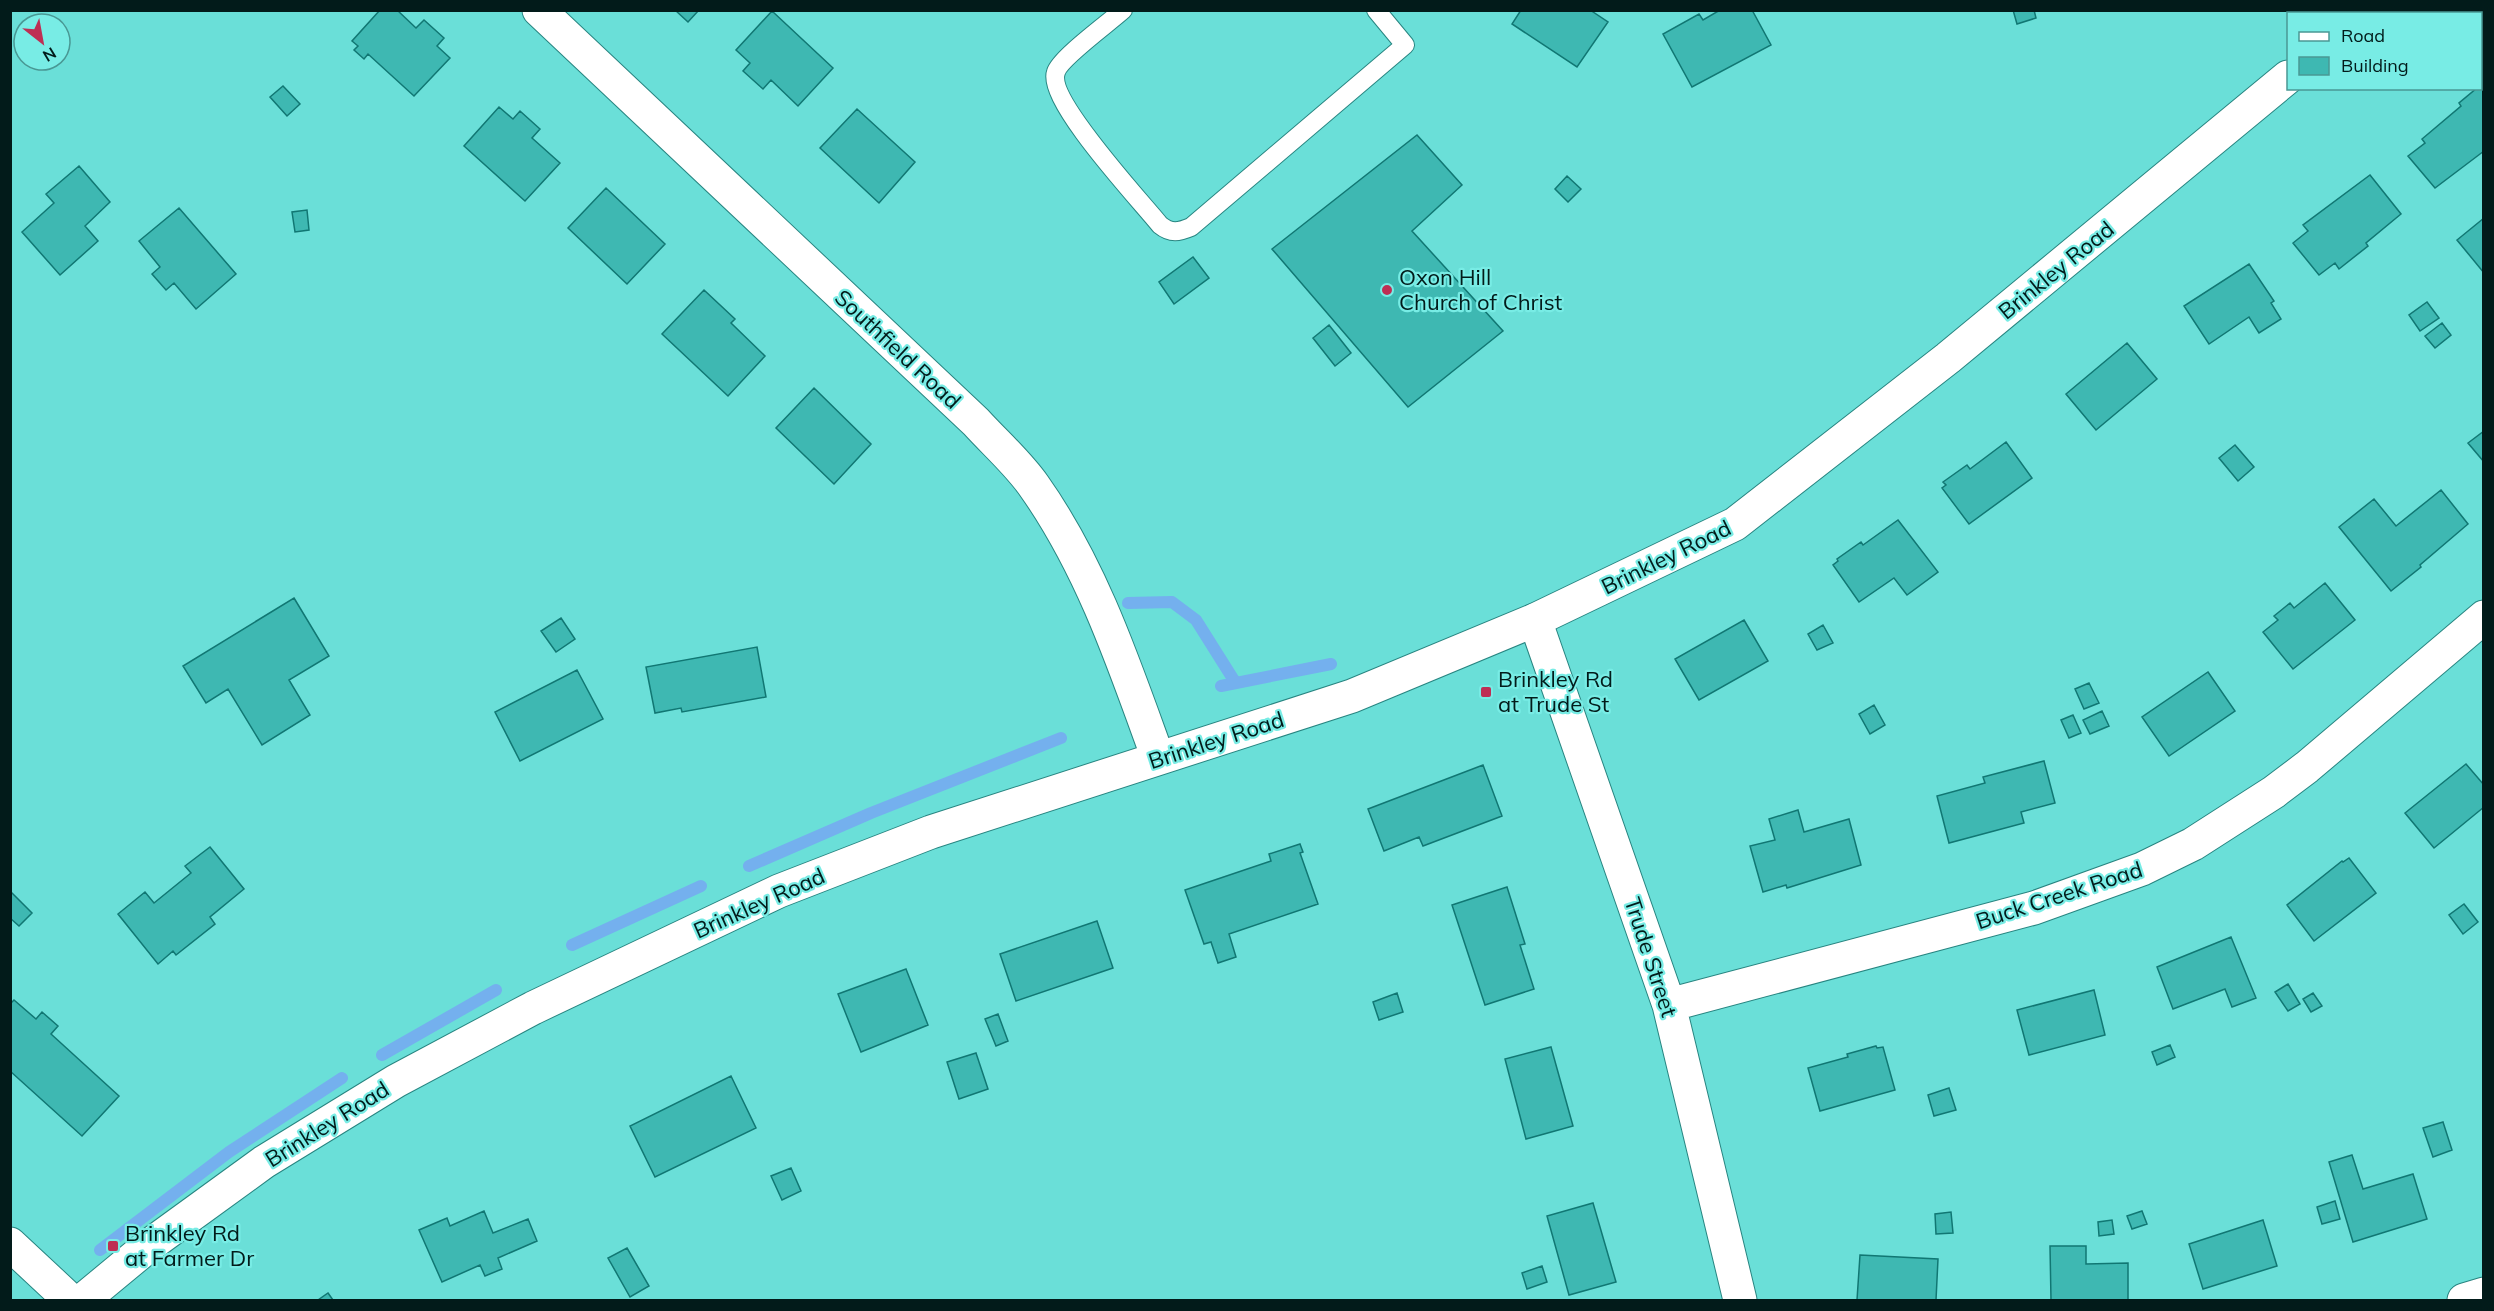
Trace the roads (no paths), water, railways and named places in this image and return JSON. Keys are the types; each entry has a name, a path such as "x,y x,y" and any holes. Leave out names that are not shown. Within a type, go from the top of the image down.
{"street":[{"name":"Southfield Road","path":"539,10 976,422 1033,484 1068,538 1094,591 1124,663 1158,758"},
{"name":"Brinkley Road","path":"83,1300 147,1247 264,1161 396,1081 533,1008 779,891 931,832 1352,696 1535,620 1735,524 1998,317 2287,79"},
{"name":"Buck Creek Road","path":"1669,1005 2034,908 2098,886 2193,844 2274,792 2484,617"},
{"name":"Trude Street","path":"1535,620 1669,1005 1740,1300"},
{"path":"10,1244 70,1300"},
{"path":"2464,1300 2484,1294"}],"lane":[{"path":"1124,10 1066,58 1056,72 1055,86 1060,99 1083,132 1160,225 1167,231 1180,232 1191,226 1405,45 1376,10"}],"waterway":[{"path":"1128,603 1172,602 1196,620 1235,682"},
{"path":"1221,686 1331,664"},
{"path":"749,866 871,813 1061,738"},
{"path":"572,945 701,886"},
{"path":"382,1055 496,990"},
{"path":"100,1250 229,1152 342,1078"}],"place":[{"name":"Oxon Hill Church of Christ","path":"1387,290"},
{"name":"Brinkley Rd at Trude St","path":"1486,692"},
{"name":"Brinkley Rd at Farmer Dr","path":"113,1246"}]}
